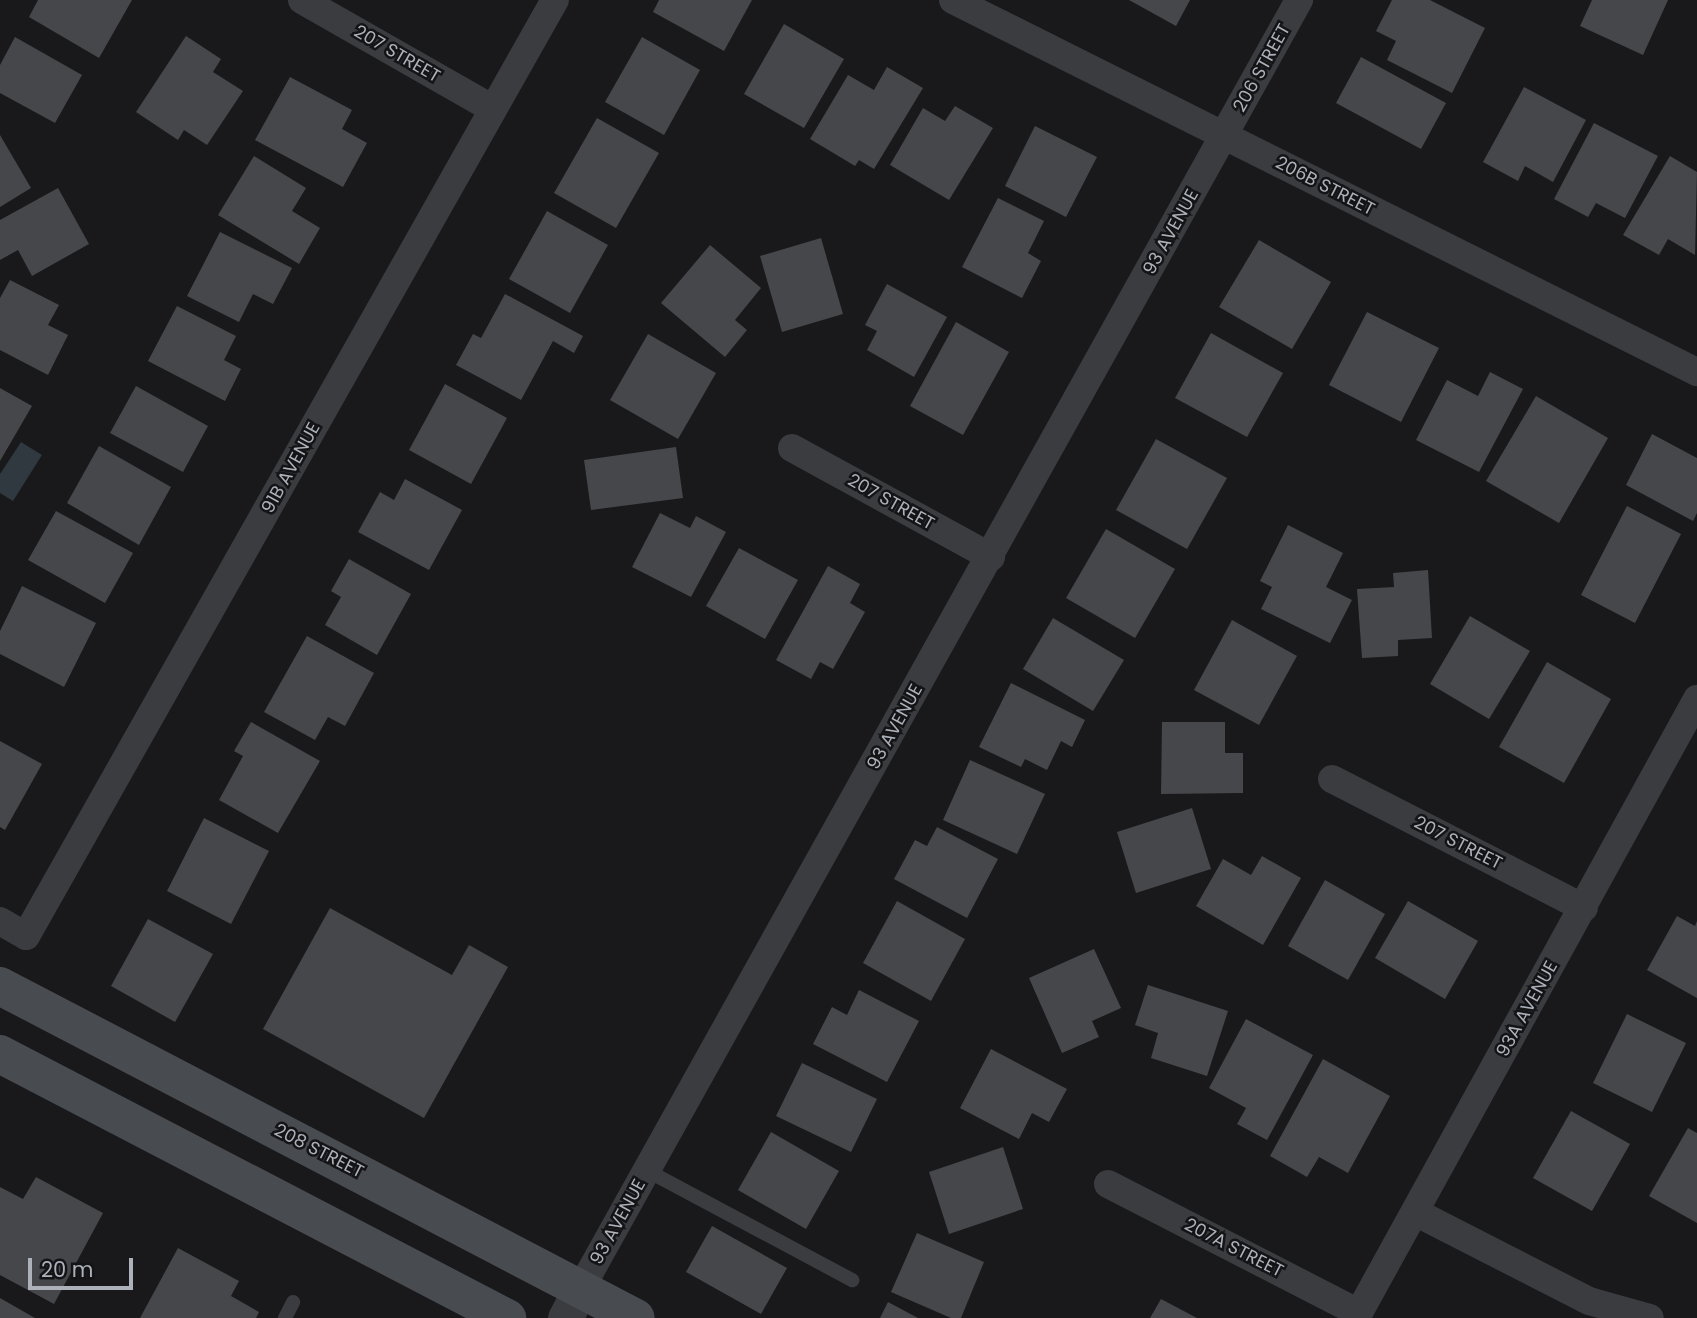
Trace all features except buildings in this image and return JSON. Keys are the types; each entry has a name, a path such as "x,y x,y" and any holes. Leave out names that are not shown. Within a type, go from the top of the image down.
{"main road":[{"name":"208 STREET","path":"0,986 573,1303 636,1318"},
{"path":"0,1055 507,1318"}],"street":[{"name":"207 STREET","path":"302,0 493,109"},
{"name":"91B AVENUE","path":"0,922 26,936 555,0"},
{"name":"206B STREET","path":"953,0 1697,372"},
{"name":"206 STREET","path":"1224,135 1299,0"},
{"name":"93 AVENUE","path":"573,1303 1224,135"},
{"name":"207 STREET","path":"792,448 991,557"},
{"name":"93A AVENUE","path":"1357,1315 1696,705"},
{"name":"207 STREET","path":"1332,779 1584,908"},
{"name":"207A STREET","path":"1108,1184 1357,1315"},
{"path":"1415,1212 1589,1301 1650,1318"}],"lane":[{"path":"646,1170 852,1280"},
{"path":"285,1318 293,1302"}],"shaded area":[{"path":"21,442 42,455 13,501 0,493 0,474"}]}
